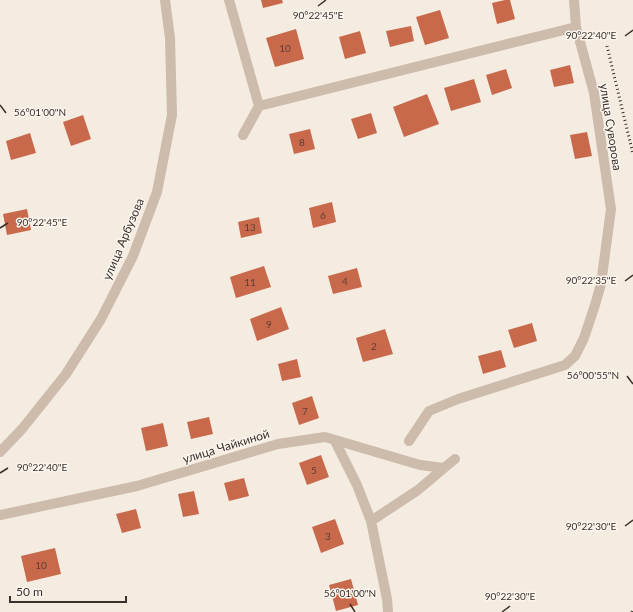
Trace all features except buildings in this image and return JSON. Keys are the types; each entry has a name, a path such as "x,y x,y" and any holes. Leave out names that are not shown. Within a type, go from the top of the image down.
{"street":[{"name":"улица Арбузова","path":"0,452 22,429 66,374 101,319 133,256 157,192 172,115 170,38 165,0"},
{"path":"229,0 259,106 243,135"},
{"name":"улица Суворова","path":"409,441 429,411 458,399 565,365 575,356 584,338 601,284 611,209 594,93 576,27 574,0"},
{"path":"259,106 576,27"},
{"name":"улица Чайкиной","path":"0,515 137,486 278,444 325,437 420,465 444,468"},
{"path":"335,441 357,485 371,521 387,599 388,612"},
{"path":"371,521 418,490 455,459"}],"railway":[{"path":"607,46 633,154"}]}
